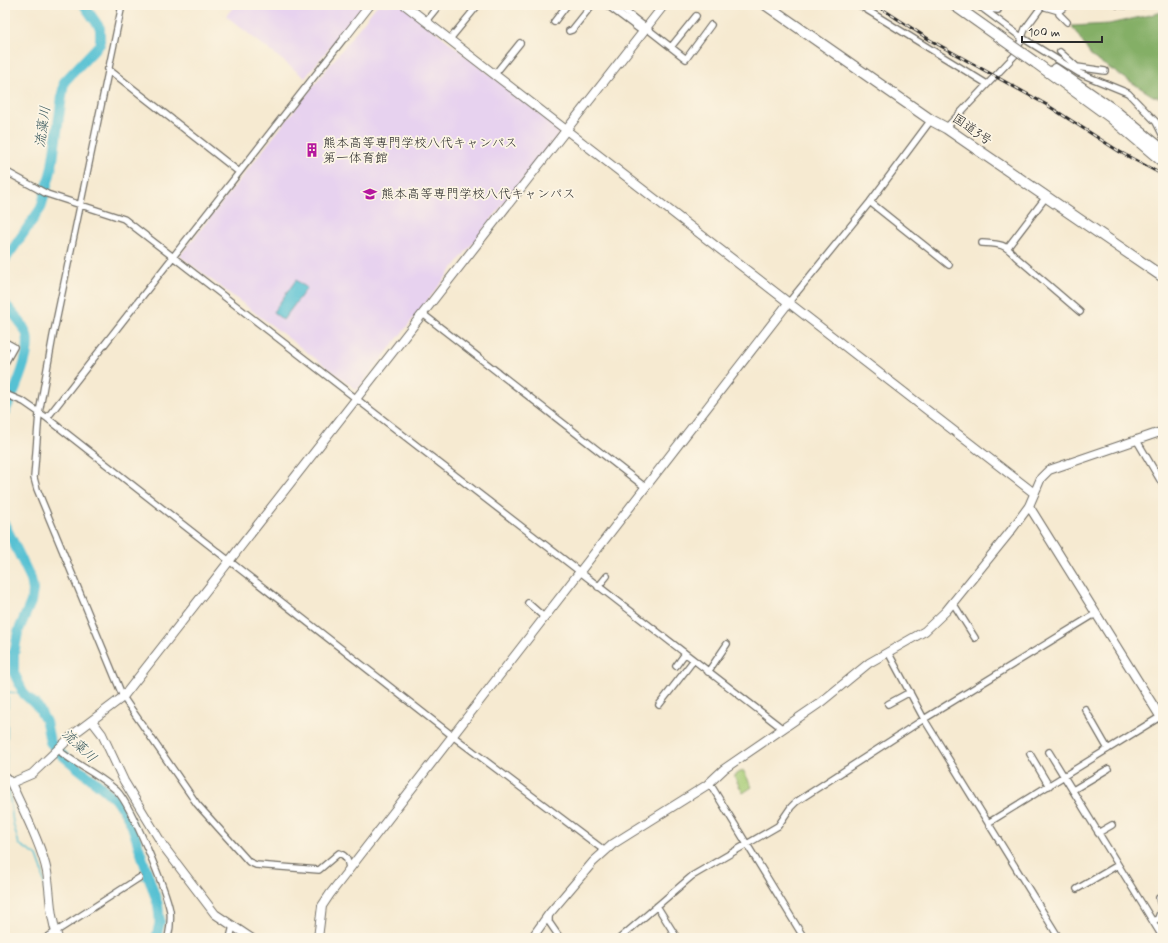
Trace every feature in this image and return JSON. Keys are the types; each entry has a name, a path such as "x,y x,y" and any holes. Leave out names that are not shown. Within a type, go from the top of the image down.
{"highway":[{"name":"国道3号","path":"766,5 931,120 946,128 1163,277"},
{"path":"954,5 1114,110 1163,150"},
{"path":"962,5 1037,60 1110,117 1163,162"}],"street":[{"path":"122,5 80,205 39,413 34,478 37,489 123,697 197,804 249,862 256,865 319,870 339,853 344,855 348,860 349,869"},
{"path":"47,418 370,5"},
{"path":"405,5 567,129 1034,493"},
{"path":"426,21 439,5"},
{"path":"450,39 478,5"},
{"path":"554,22 567,5"},
{"path":"569,32 592,5"},
{"path":"617,5 645,30"},
{"path":"139,878 52,935 47,871 7,783 32,774 59,747 123,697 664,5"},
{"path":"859,5 988,84"},
{"path":"1059,11 1067,5"},
{"path":"1118,5 1143,5"},
{"path":"609,6 686,58 712,25"},
{"path":"946,128 1016,54 1021,37 1041,6 1059,11"},
{"path":"979,7 1021,37 1075,68 1128,93 1151,116 1162,133"},
{"path":"979,7 998,10"},
{"path":"1059,11 1059,14 1067,22"},
{"path":"670,47 696,16"},
{"path":"495,74 520,43"},
{"path":"1060,52 1075,68 1105,71"},
{"path":"108,69 239,172"},
{"path":"318,938 322,906 349,869 454,736 789,302 870,202 931,120"},
{"path":"5,171 34,188 62,200 124,220 173,256 684,655 783,730"},
{"path":"1008,248 1046,197"},
{"path":"870,202 949,265"},
{"path":"982,243 999,244 1008,248 1016,257 1080,312"},
{"path":"423,314 645,487"},
{"path":"5,342 14,347 5,363"},
{"path":"5,394 16,398 47,418 454,736 605,851"},
{"path":"532,938 549,914 593,862 605,851 709,782 724,769 783,730 820,703 869,663 925,631 953,603 1029,506 1041,478 1049,470 1160,432"},
{"path":"1136,439 1163,485"},
{"path":"988,823 1108,749 1162,718 1107,629 1095,614 1029,506"},
{"path":"598,587 607,576"},
{"path":"528,602 544,618"},
{"path":"953,603 975,638"},
{"path":"620,938 692,876 778,826 796,802 924,719 1095,614"},
{"path":"708,672 727,644"},
{"path":"888,652 924,719 1058,938"},
{"path":"676,666 684,655"},
{"path":"659,705 693,661"},
{"path":"888,704 910,692"},
{"path":"1085,709 1108,749"},
{"path":"92,721 102,734 124,781 164,847 218,916 251,938"},
{"path":"59,747 62,753 109,785 124,799 148,851 166,898 171,922 168,938"},
{"path":"1049,752 1163,938"},
{"path":"1030,754 1049,786"},
{"path":"1073,790 1108,769"},
{"path":"709,782 804,938"},
{"path":"1098,832 1112,825"},
{"path":"1077,889 1118,865"},
{"path":"1153,922 1158,918 1162,908 1159,898"},
{"path":"657,906 677,938"},
{"path":"549,914 549,922 560,938"},
{"path":"230,938 233,926"}],"shaded area":[{"path":"235,5 364,5 305,78 226,16"},
{"name":"熊本高等専門学校八代キャンパス","path":"377,5 402,5 561,131 357,390 180,256"}],"green space":[{"path":"1163,12 1163,98 1153,96 1092,57 1072,26 1109,24"},
{"path":"743,770 752,787 743,793 734,776"}],"water":[{"path":"296,280 307,288 283,320 273,312"}],"waterway":[{"name":"流藻川","path":"5,260 41,208 52,167 64,82 100,44 100,28 84,5"},
{"name":"流藻川","path":"5,304 23,326 27,335 28,343 27,353 21,374 5,412"},
{"name":"流藻川","path":"5,525 31,579 33,590 31,602 18,632 14,654 14,673 24,694 38,707 46,722 50,742 62,755 119,803 131,823 158,905 160,922 156,938"},
{"path":"5,650 14,654"},
{"path":"6,772 8,692 24,694"},
{"path":"9,791 13,823 19,844 37,856 42,870 49,920"},
{"name":"流藻川","path":"142,879 149,880"}],"railway":[{"path":"876,5 930,40 1047,105 1120,152 1163,175"}],"place":[{"name":"熊本高等専門学校八代キャンパス 第一体育館","path":"312,150"},
{"name":"熊本高等専門学校八代キャンパス","path":"370,194"}]}
